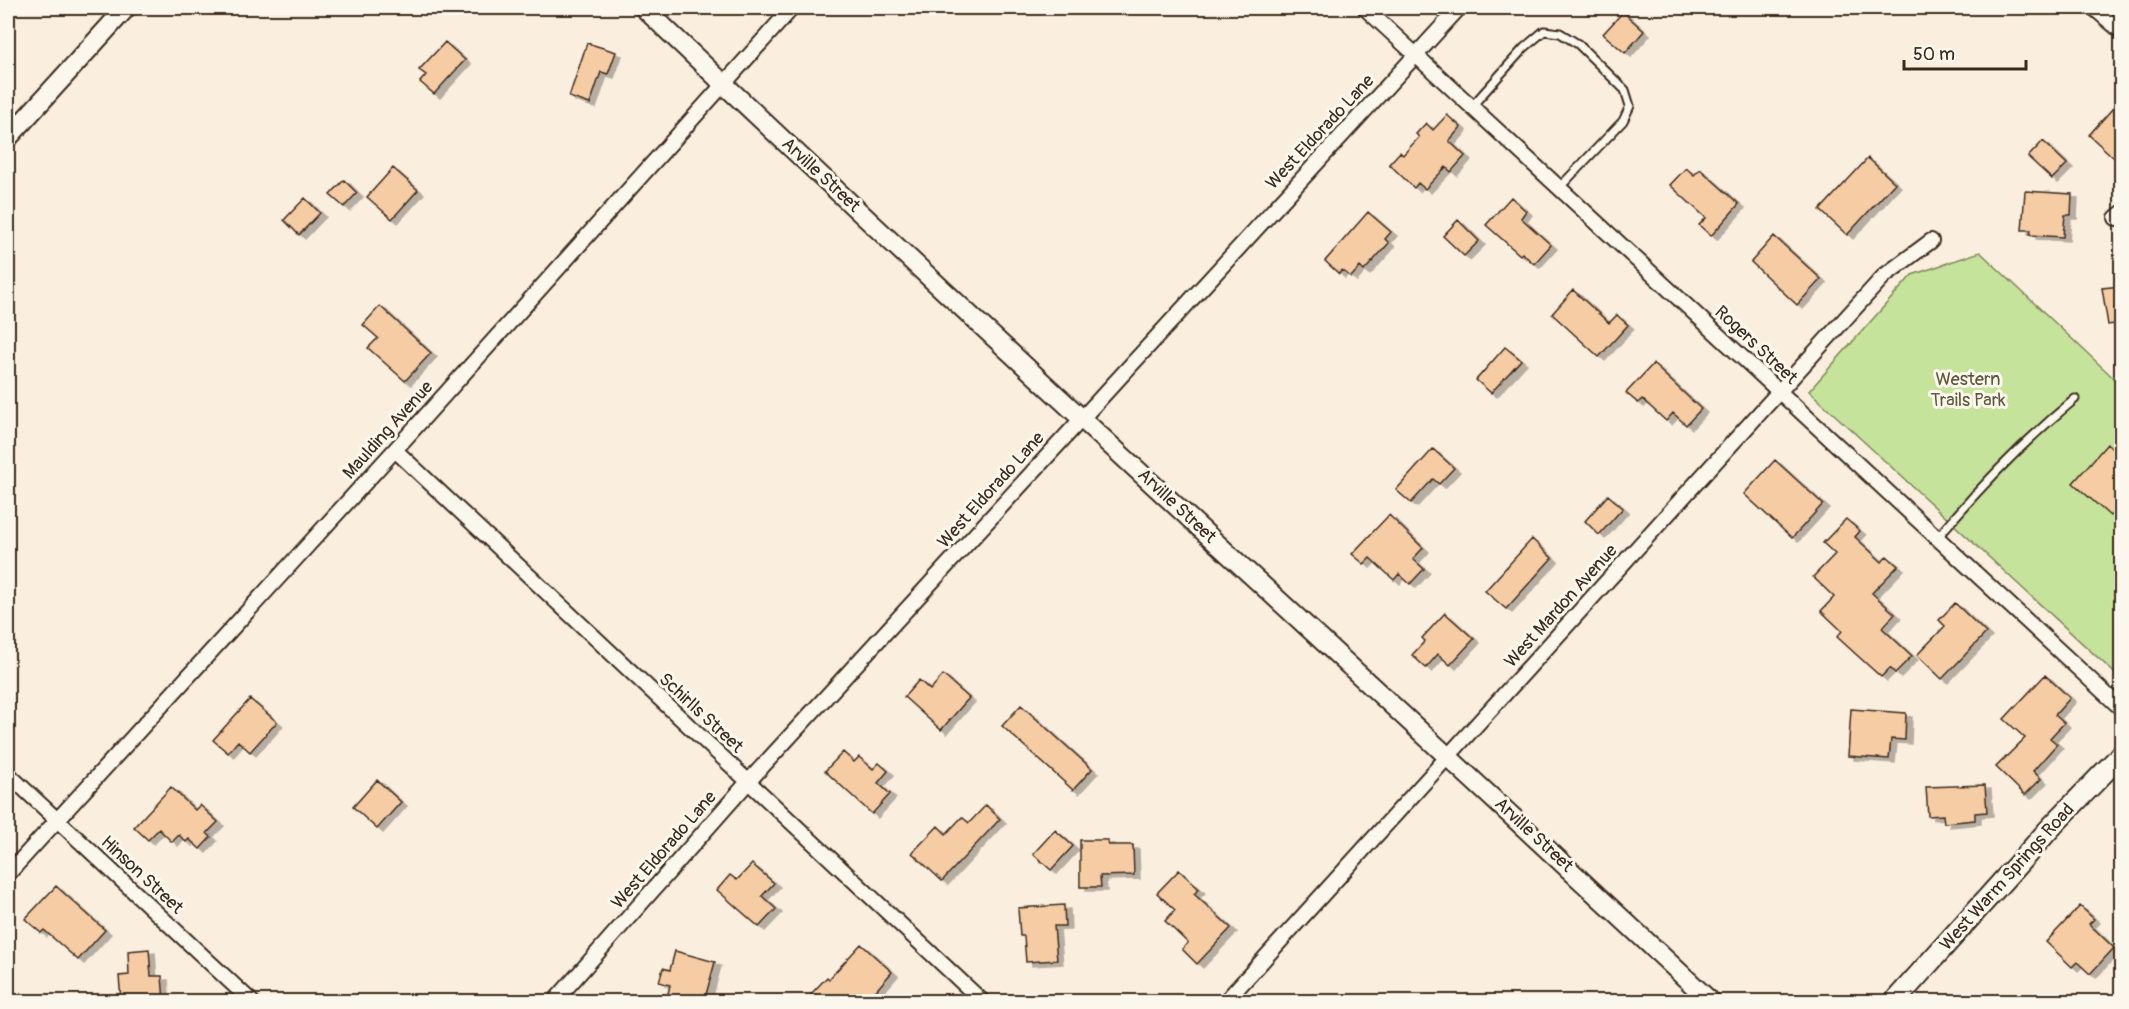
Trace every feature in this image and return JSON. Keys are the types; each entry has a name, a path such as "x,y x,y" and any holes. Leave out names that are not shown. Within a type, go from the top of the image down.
{"main road":[{"name":"West Warm Springs Road","path":"1894,1002 2053,825 2121,754"}],"street":[{"path":"8,138 126,8"},
{"name":"Arville Street","path":"644,8 1081,418 1450,756 1712,1002"},
{"name":"Maulding Avenue","path":"8,874 395,450 792,8"},
{"name":"Rogers Street","path":"1365,8 2121,709"},
{"name":"West Eldorado Lane","path":"554,1002 748,782 1459,8"},
{"path":"2094,8 2121,32"},
{"name":"West Mardon Avenue","path":"1225,1002 1884,276 1931,241"},
{"name":"Schirlls Street","path":"395,450 983,1002"},
{"name":"Hinson Street","path":"8,774 252,1002"}],"lane":[{"path":"1472,106 1524,48 1544,31 1560,33 1578,44 1626,90 1630,106 1623,121 1560,187"},
{"path":"1937,538 1992,475 2075,399"}],"green space":[{"name":"Western Trails Park","path":"1980,252 2121,385 2121,679 1809,391 1912,275"}],"building":[{"path":"1623,12 1644,31 1625,53 1603,34"},
{"path":"445,42 465,60 434,94 420,82 426,75 419,70"},
{"path":"587,43 616,52 608,74 601,72 590,104 569,97"},
{"path":"2121,99 2121,148 2113,157 2089,135"},
{"path":"1447,115 1461,127 1449,141 1465,156 1451,172 1446,167 1425,189 1418,183 1414,188 1389,164 1400,152 1403,155 1419,137 1416,134 1426,123 1433,130"},
{"path":"2043,141 2067,164 2052,179 2028,157"},
{"path":"1868,158 1895,183 1847,235 1820,210"},
{"path":"393,168 418,190 392,219 367,197"},
{"path":"1686,168 1694,175 1700,169 1739,204 1711,236 1699,225 1706,218 1670,185"},
{"path":"344,180 357,193 344,207 330,195"},
{"path":"2025,191 2072,194 2071,215 2065,215 2063,237 2030,235 2031,230 2022,230"},
{"path":"1511,197 1526,211 1521,218 1551,245 1534,264 1522,253 1520,255 1486,225"},
{"path":"305,198 320,213 299,235 284,220"},
{"path":"1368,212 1391,232 1385,239 1389,243 1364,271 1360,267 1351,277 1342,270 1339,274 1325,261"},
{"path":"1458,220 1479,241 1464,256 1443,236"},
{"path":"1774,236 1821,279 1797,305 1751,262"},
{"path":"2121,286 2121,323 2108,325 2102,288"},
{"path":"1573,290 1609,323 1617,315 1628,325 1599,357 1552,314"},
{"path":"380,306 431,353 405,381 368,348 378,338 363,325"},
{"path":"1505,347 1521,360 1491,393 1476,380"},
{"path":"1653,364 1701,409 1686,425 1673,413 1666,421 1642,399 1638,403 1626,393"},
{"path":"2107,444 2121,457 2121,503 2110,516 2073,483"},
{"path":"1433,449 1454,468 1439,484 1433,479 1411,503 1396,490"},
{"path":"1775,460 1823,504 1792,538 1744,494"},
{"path":"1608,495 1623,508 1599,535 1585,521"},
{"path":"1389,515 1423,548 1413,559 1424,569 1410,584 1399,574 1394,580 1370,558 1364,564 1352,554"},
{"path":"1846,519 1860,531 1855,537 1882,562 1887,556 1898,566 1872,593 1895,614 1882,628 1912,656 1895,673 1890,668 1881,677 1837,637 1842,631 1821,611 1834,597 1813,577 1835,554 1823,543"},
{"path":"1532,539 1552,558 1506,609 1485,591"},
{"path":"1955,603 1986,633 1942,679 1917,655 1945,626 1939,620"},
{"path":"1445,613 1474,639 1450,665 1438,654 1426,668 1412,655 1425,641 1422,638"},
{"path":"943,675 969,698 941,730 904,697 919,680 930,690"},
{"path":"2045,675 2070,698 2055,715 2064,723 2050,738 2057,744 2033,771 2041,779 2025,795 1996,767 2025,738 2004,719"},
{"path":"250,699 277,722 250,752 238,741 228,753 213,740"},
{"path":"1021,705 1092,769 1073,790 1002,726"},
{"path":"1851,709 1906,713 1905,740 1891,739 1889,759 1848,756"},
{"path":"843,752 854,762 859,757 873,769 879,763 888,771 878,783 890,794 872,814 825,771"},
{"path":"377,780 401,802 377,829 353,807"},
{"path":"1985,785 1987,812 1975,813 1975,820 1944,823 1943,815 1928,816 1926,787"},
{"path":"171,787 195,810 200,805 218,822 207,833 211,837 200,849 189,839 186,842 179,835 172,842 159,829 148,840 134,827"},
{"path":"986,805 1000,819 942,881 912,853 938,826 946,834 962,817 969,823"},
{"path":"1055,830 1073,846 1051,870 1033,854"},
{"path":"1080,840 1108,840 1108,845 1133,845 1134,875 1100,876 1101,887 1080,887"},
{"path":"752,864 774,883 762,896 776,909 759,927 717,890 730,875 737,880"},
{"path":"1179,870 1199,889 1194,894 1231,928 1197,964 1182,949 1188,943 1165,921 1175,910 1157,893"},
{"path":"56,886 105,930 78,960 44,930 41,933 25,919"},
{"path":"1064,905 1065,926 1054,926 1057,960 1026,962 1024,936 1020,936 1018,908"},
{"path":"2080,906 2094,919 2089,924 2114,948 2090,974 2077,962 2072,967 2046,942"},
{"path":"861,944 892,972 866,1002 819,1002 811,994 827,977 829,979"},
{"path":"149,949 151,976 162,976 164,1002 121,1000 119,976 129,975 128,951"},
{"path":"675,951 715,962 704,1002 666,1002 670,985 659,982 663,968 670,970"}]}
